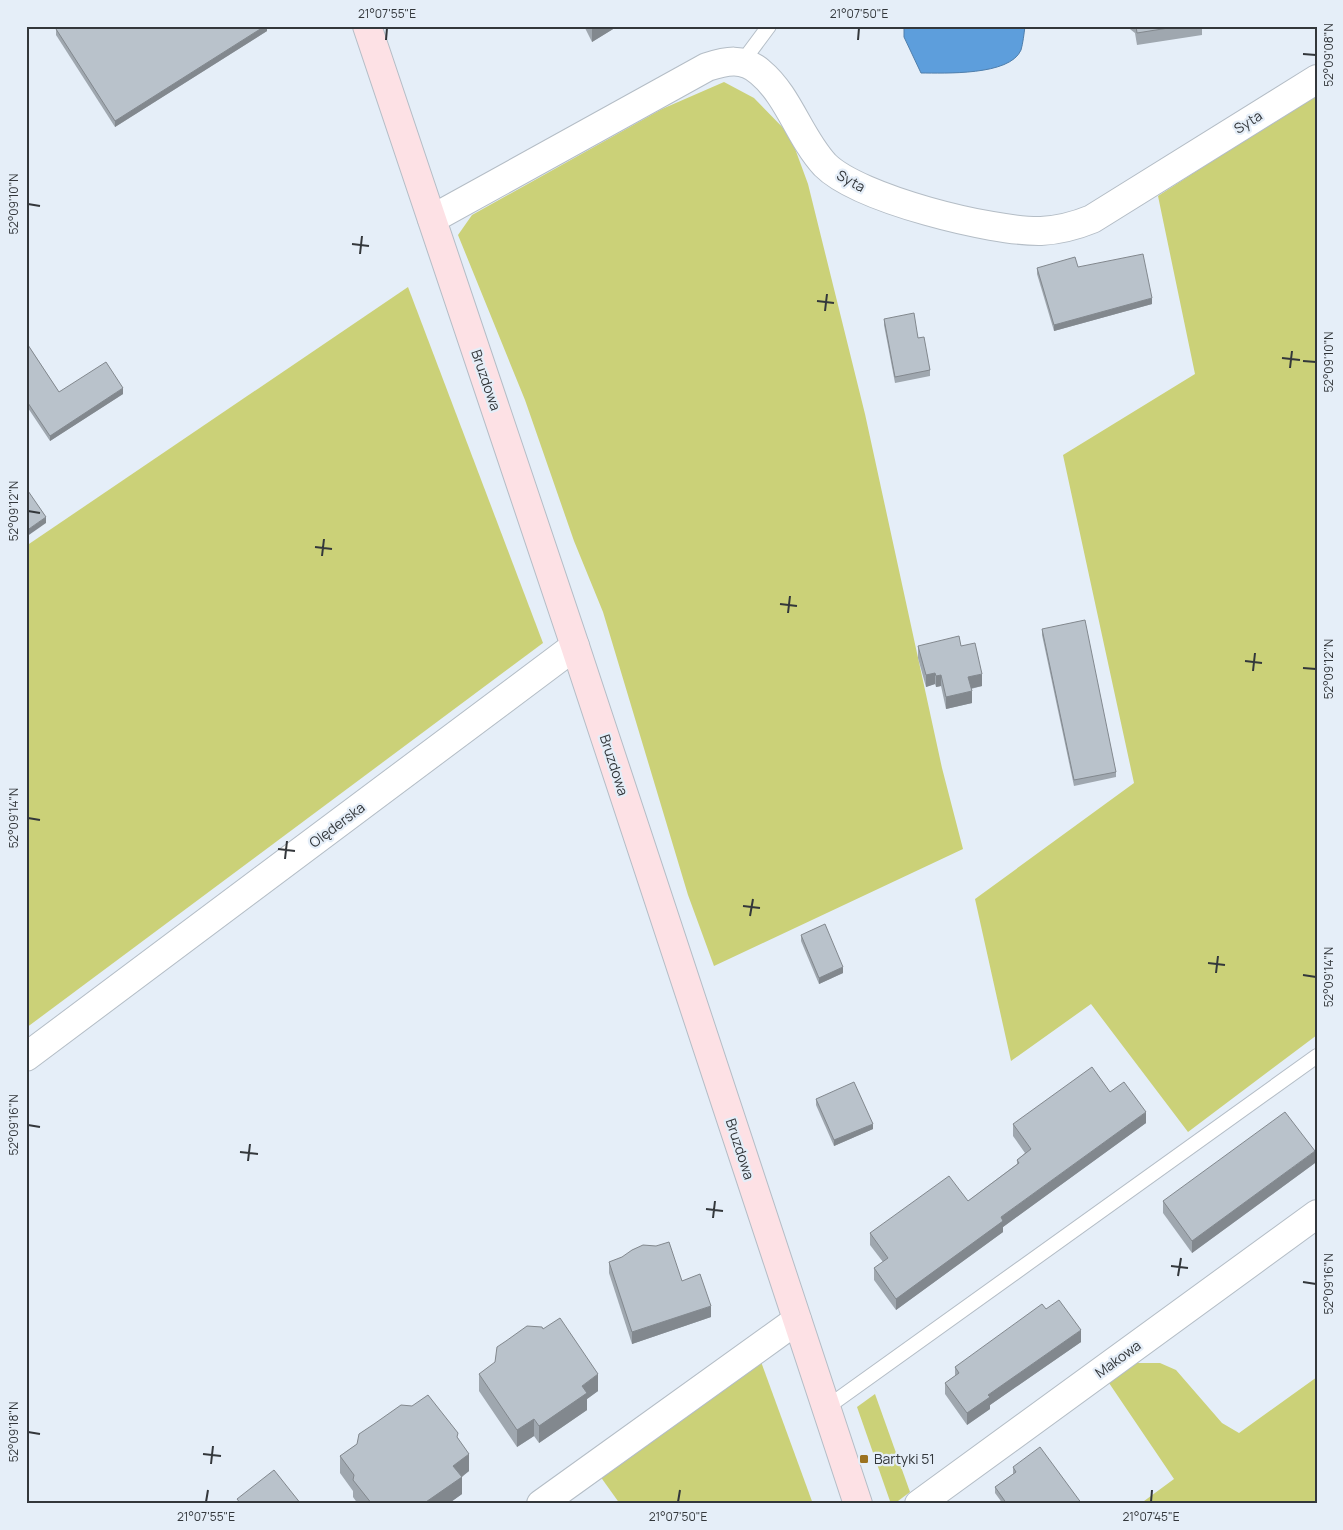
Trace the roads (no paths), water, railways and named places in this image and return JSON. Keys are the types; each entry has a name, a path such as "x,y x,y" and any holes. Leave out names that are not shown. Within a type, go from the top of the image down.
{"street":[{"name":"Bruzdowa","path":"367,26 575,646 858,1504"},
{"path":"432,219 707,67 725,61 743,61"},
{"name":"Syta","path":"743,61 759,71 775,88 814,150 826,165 844,180 866,190 930,211 996,228 1039,231 1062,229 1092,219 1317,79"},
{"name":"Olęderska","path":"26,1057 575,646"},
{"name":"Makowa","path":"919,1504 1317,1214"},
{"path":"541,1504 797,1320"}],"lane":[{"path":"743,61 769,26"},
{"path":"826,1408 1317,1056"}],"water":[{"path":"904,26 1025,26 1021,50 1004,65 991,69 960,73 921,73 904,37"}],"place":[{"name":"Bartyki 51","path":"864,1459"}]}
